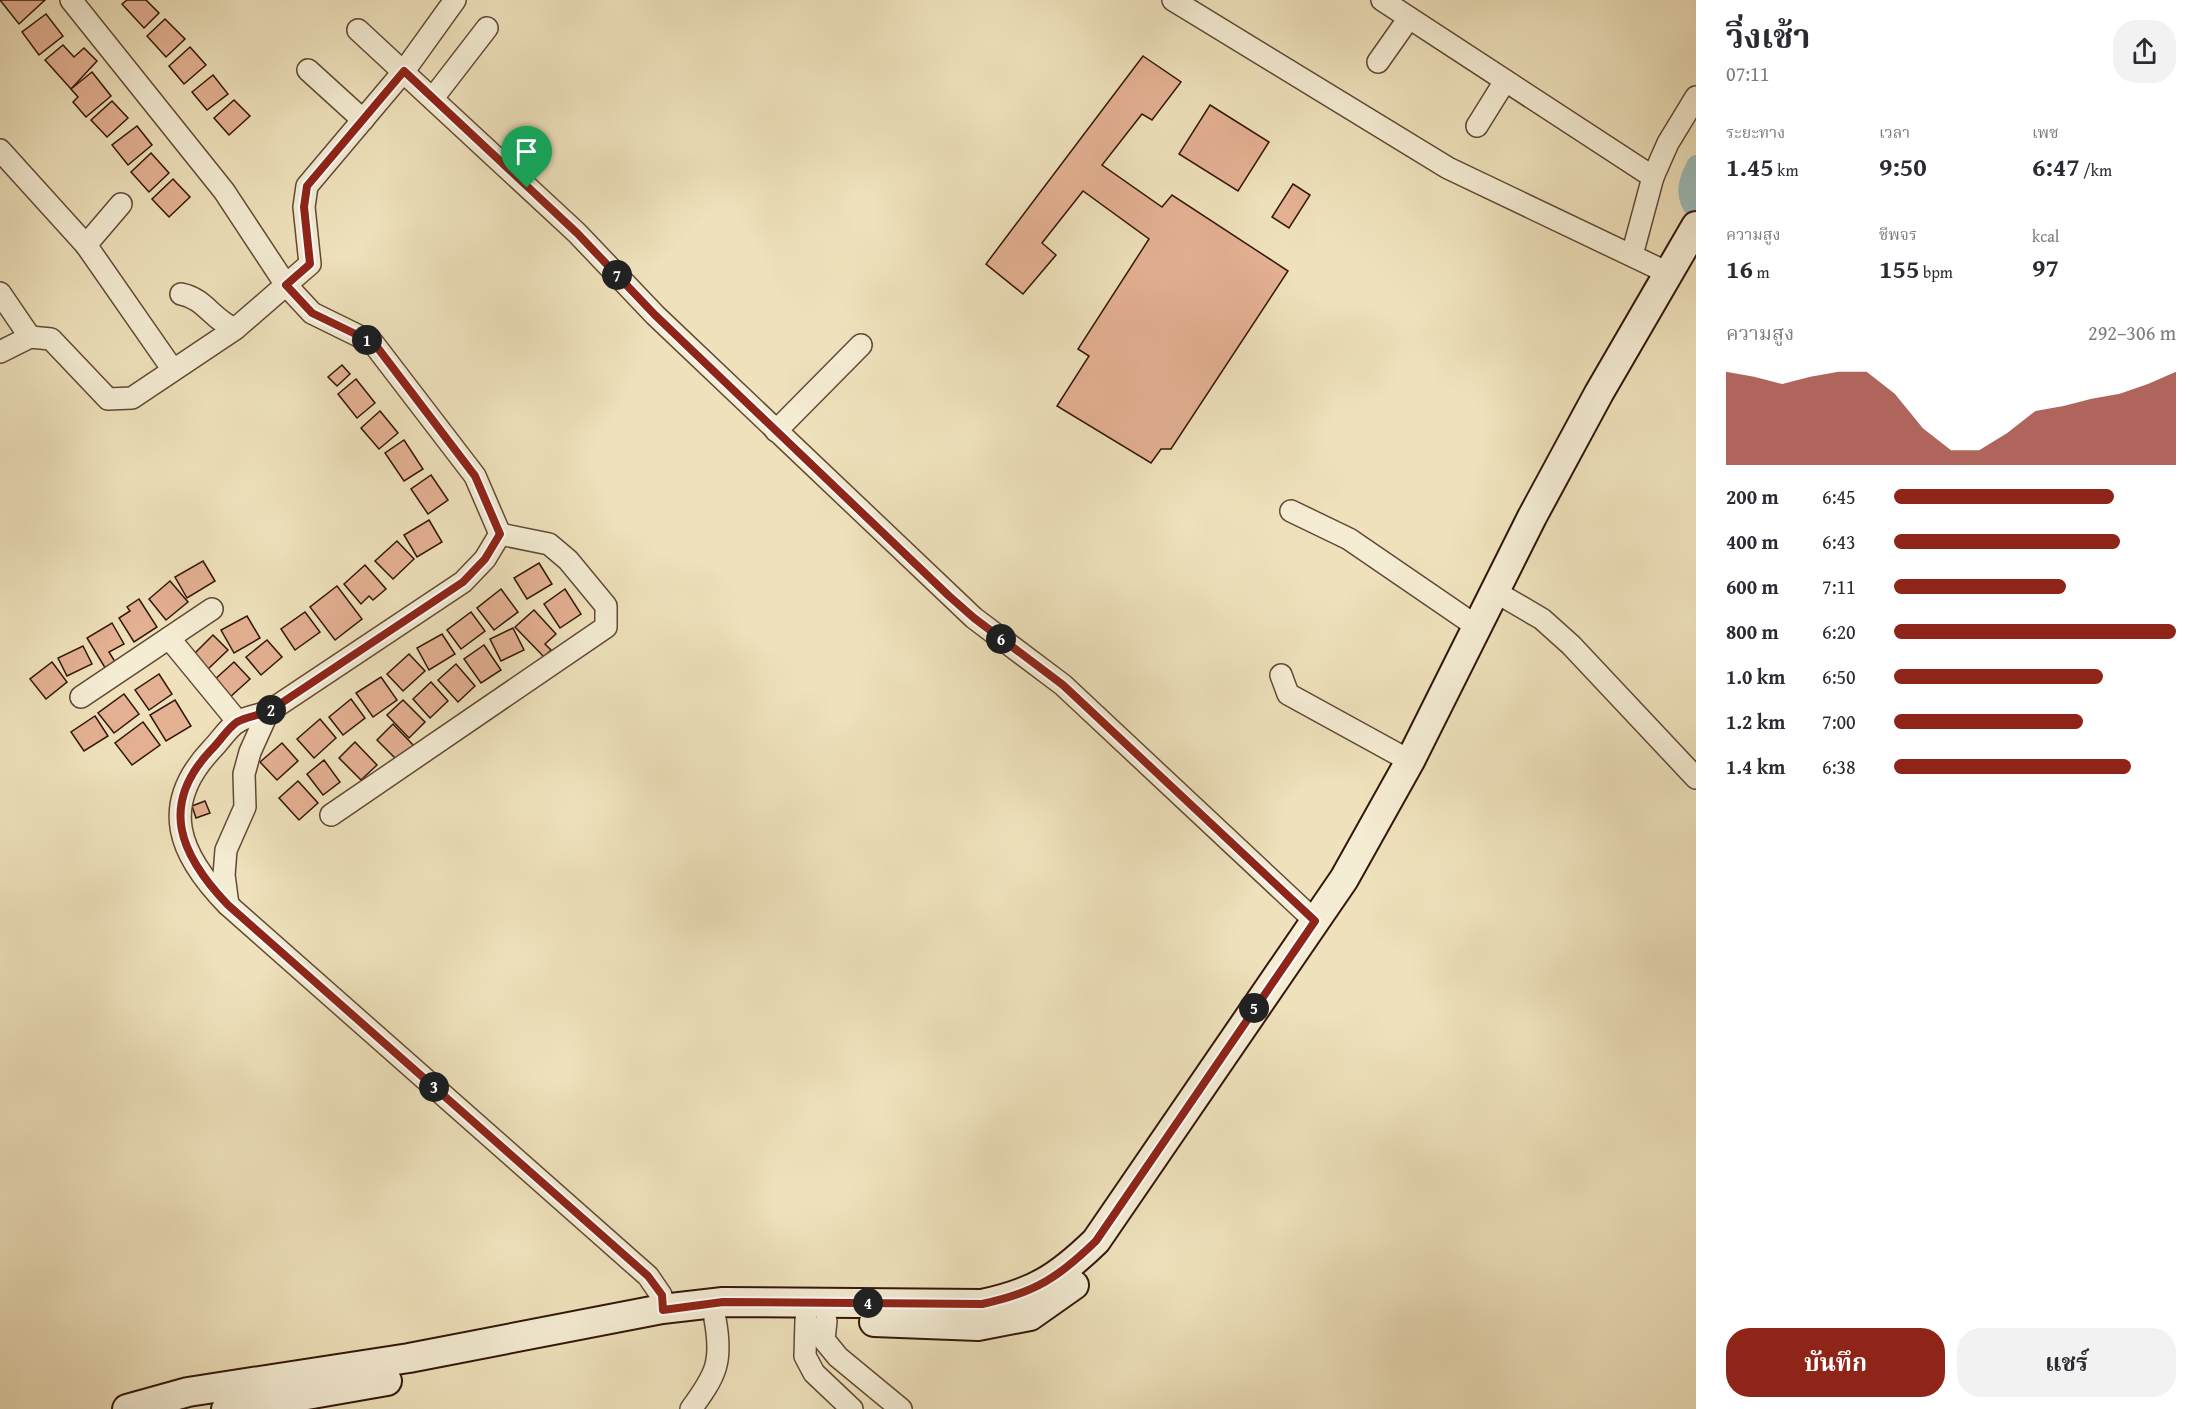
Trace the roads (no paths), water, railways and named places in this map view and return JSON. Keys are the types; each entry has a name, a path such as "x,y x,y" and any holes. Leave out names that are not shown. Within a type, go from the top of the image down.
{"street":[{"path":"71,0 224,191 286,285 312,313 374,343 475,476 500,534"},
{"path":"0,352 30,337 51,339 108,399 132,398 235,329 310,264 304,207 307,186 404,71 455,0"},
{"path":"1173,0 1448,168 1674,276"},
{"path":"1382,0 1653,177"},
{"path":"1378,62 1409,18"},
{"path":"433,98 487,28"},
{"path":"358,30 577,233 655,315 974,618 1063,685 1315,921"},
{"path":"308,70 363,120"},
{"path":"1477,126 1504,81"},
{"path":"1632,255 1653,177 1668,143 1696,97"},
{"path":"0,150 86,245 173,370"},
{"path":"86,245 121,204"},
{"path":"127,1409 188,1392 662,1318 715,1320 750,1318 978,1326 1030,1316 1077,1283 1114,1245 1353,888 1380,842 1693,240"},
{"path":"226,1409 662,1318 723,1302 982,1304 1007,1299 1041,1286 1072,1264 1096,1241 1344,879 1410,761 1476,626 1599,393 1674,276"},
{"path":"0,293 30,337"},
{"path":"181,294 193,296 205,305 219,322 235,329"},
{"path":"776,431 861,345"},
{"path":"1291,511 1348,539 1476,626"},
{"path":"500,534 485,559 463,582 268,712 238,722 194,768 183,794 179,820 190,858 206,883 228,905 648,1276 662,1295 662,1318"},
{"path":"330,814 606,627 606,606 568,560 549,544 500,534"},
{"path":"1506,598 1542,619 1571,645 1696,778"},
{"path":"81,697 212,609"},
{"path":"168,638 238,722"},
{"path":"1281,675 1288,694 1410,761"},
{"path":"228,905 224,876 226,850 245,807 244,774 250,752 268,712"},
{"path":"691,1409 709,1385 718,1361 720,1346 715,1320"},
{"path":"816,1321 824,1340 846,1363 901,1409"},
{"path":"816,1321 805,1356 814,1373 852,1409"},
{"path":"826,1384 846,1363"}],"waterway":[{"path":"1696,164 1687,188 1689,200 1696,212"}]}
